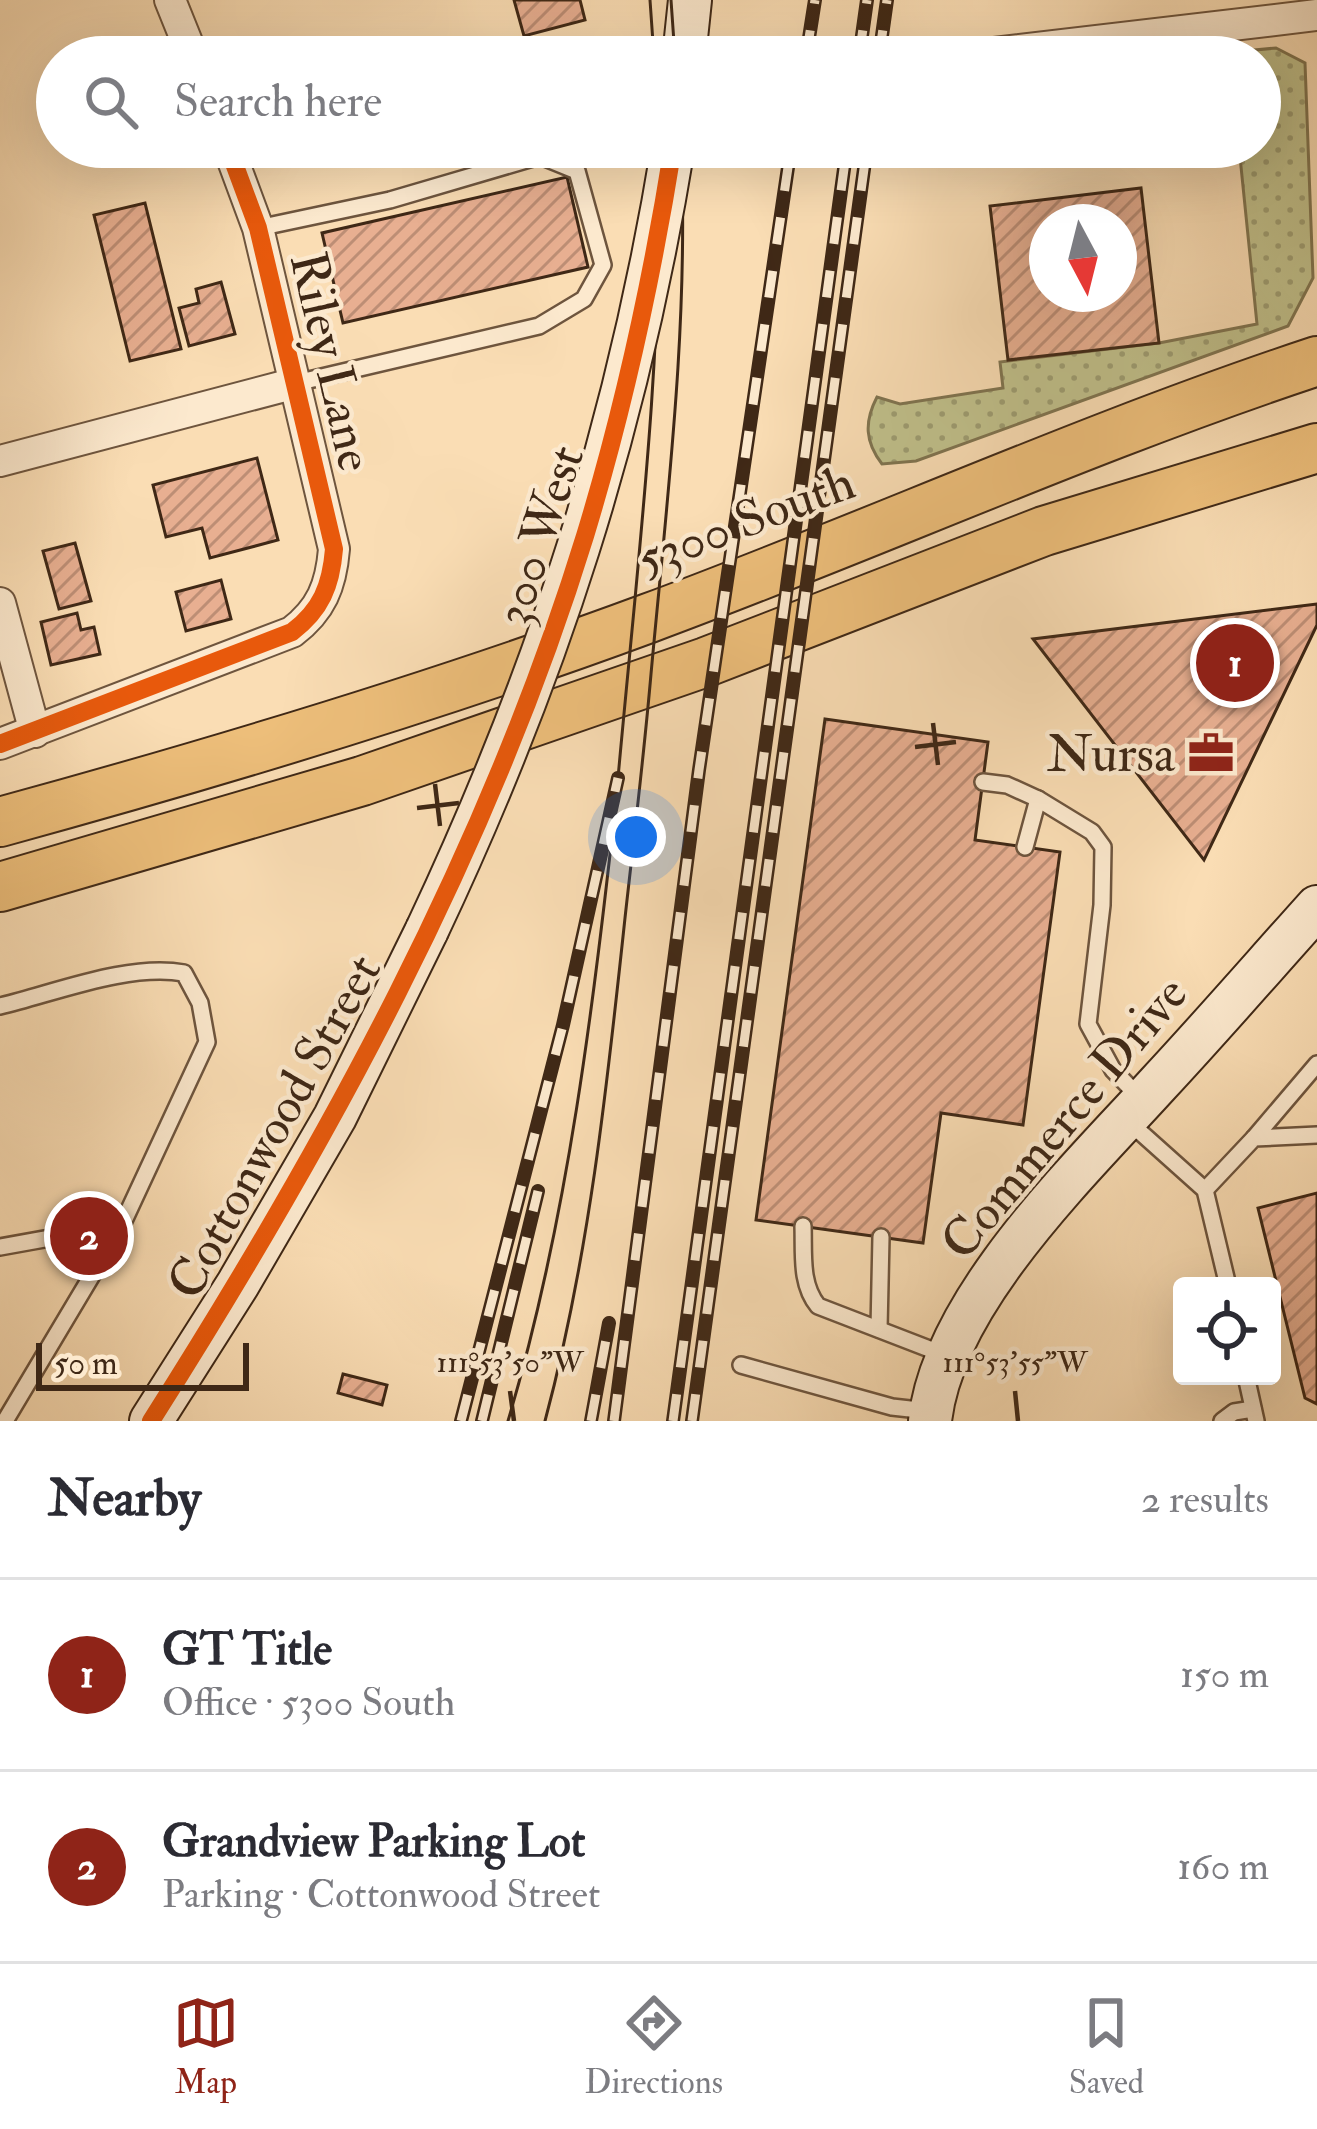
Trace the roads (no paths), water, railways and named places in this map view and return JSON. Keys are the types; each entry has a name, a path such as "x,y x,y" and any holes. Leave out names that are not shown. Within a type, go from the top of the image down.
{"main road":[{"name":"5300 South","path":"0,822 301,736 538,658 747,581 1089,442 1317,361"},
{"path":"0,886 362,781 727,654 1044,531 1317,448"}],"street":[{"path":"170,0 185,36"},
{"path":"686,36 690,0"},
{"path":"1214,36 1317,15"},
{"name":"Riley Lane","path":"35,732 292,632 324,598 334,549 258,228 236,168"},
{"name":"300 West","path":"427,930 514,737 584,537 639,332 669,168"},
{"path":"0,461 296,383"},
{"path":"0,603 35,732 0,744"},
{"name":"Commerce Drive","path":"931,1416 947,1356 965,1318 1003,1262 1134,1110 1308,923"},
{"name":"Cottonwood Street","path":"151,1421 335,1117 427,930"}],"lane":[{"path":"258,228 390,200 498,168"},
{"path":"296,383 539,326 584,299 603,265 578,171 570,168"},
{"path":"983,782 1006,785 1038,799 1092,832 1103,847 1102,905 1088,1024 1134,1110 1205,1190 1226,1277"},
{"path":"1025,847 1038,799"},
{"path":"0,1006 143,970 184,973 200,1003 207,1042 122,1225 5,1421"},
{"path":"1205,1190 1317,1064"},
{"path":"1254,1138 1317,1135"},
{"path":"0,1247 122,1225"},
{"path":"803,1226 810,1296 838,1316 947,1356"},
{"path":"879,1329 881,1237"},
{"path":"741,1365 931,1416"},
{"path":"1222,1421 1234,1412 1255,1415 1248,1385"}],"tram line":[{"path":"650,0 653,36"},
{"path":"671,0 674,36"},
{"path":"618,778 653,384 659,168"},
{"path":"545,1421 574,1297 595,1171 642,765 679,345 682,168"},
{"path":"508,1421 563,1188 617,793"}],"railway":[{"path":"809,36 815,0"},
{"path":"862,36 867,0"},
{"path":"882,36 887,0"},
{"path":"614,1421 699,770 788,168"},
{"path":"673,1421 844,168"},
{"path":"692,1421 864,168"},
{"path":"461,1421 563,1025 618,778"},
{"path":"482,1421 538,1191"},
{"path":"591,1421 609,1323"}],"place":[{"name":"GT Title","path":"1235,663"},
{"name":"Nursa","path":"1211,753"},
{"name":"Grandview Parking Lot","path":"89,1236"}]}
